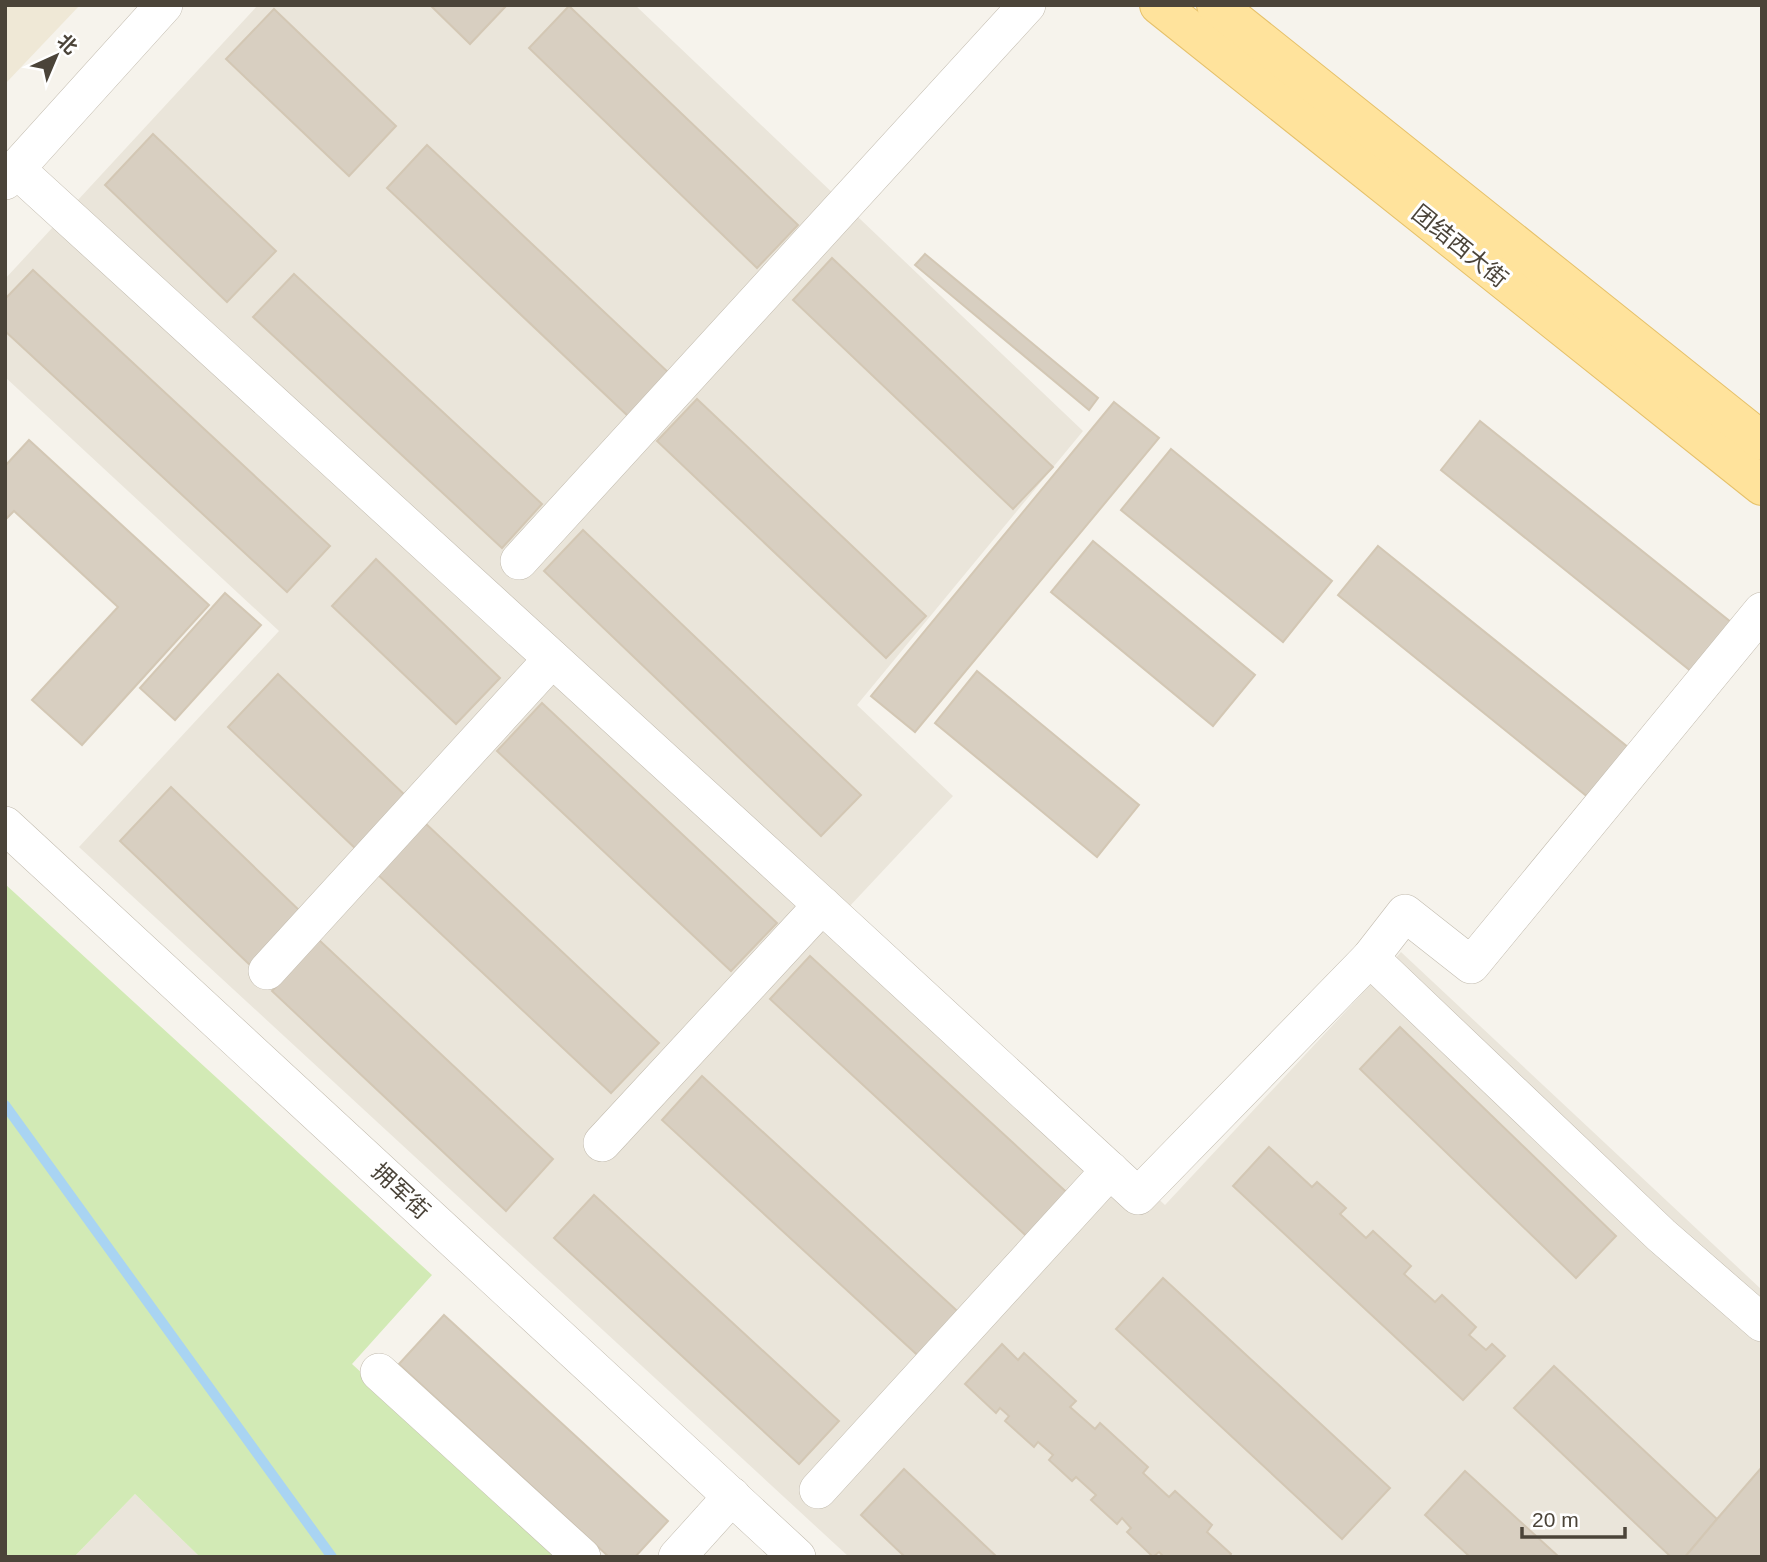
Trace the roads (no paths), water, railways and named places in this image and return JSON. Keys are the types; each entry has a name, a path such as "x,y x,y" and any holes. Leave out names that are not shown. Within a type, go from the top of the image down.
{"main road":[{"name":"团结西大街","path":"1159,5 1762,486"},
{"name":"团结西大街","path":"1216,5 1762,441"}],"street":[{"path":"164,5 10,175 552,659 1138,1196 1370,958 1405,913 1471,965 1762,611"},
{"path":"519,561 1027,5"},
{"path":"267,971 552,659"},
{"name":"拥军街","path":"5,825 797,1557"},
{"path":"602,1143 822,905"},
{"path":"1370,958 1661,1235 1762,1323"},
{"path":"818,1490 1110,1170"},
{"path":"379,1372 582,1557"},
{"path":"677,1557 732,1496"}],"waterway":[{"path":"5,1105 332,1557"}]}
